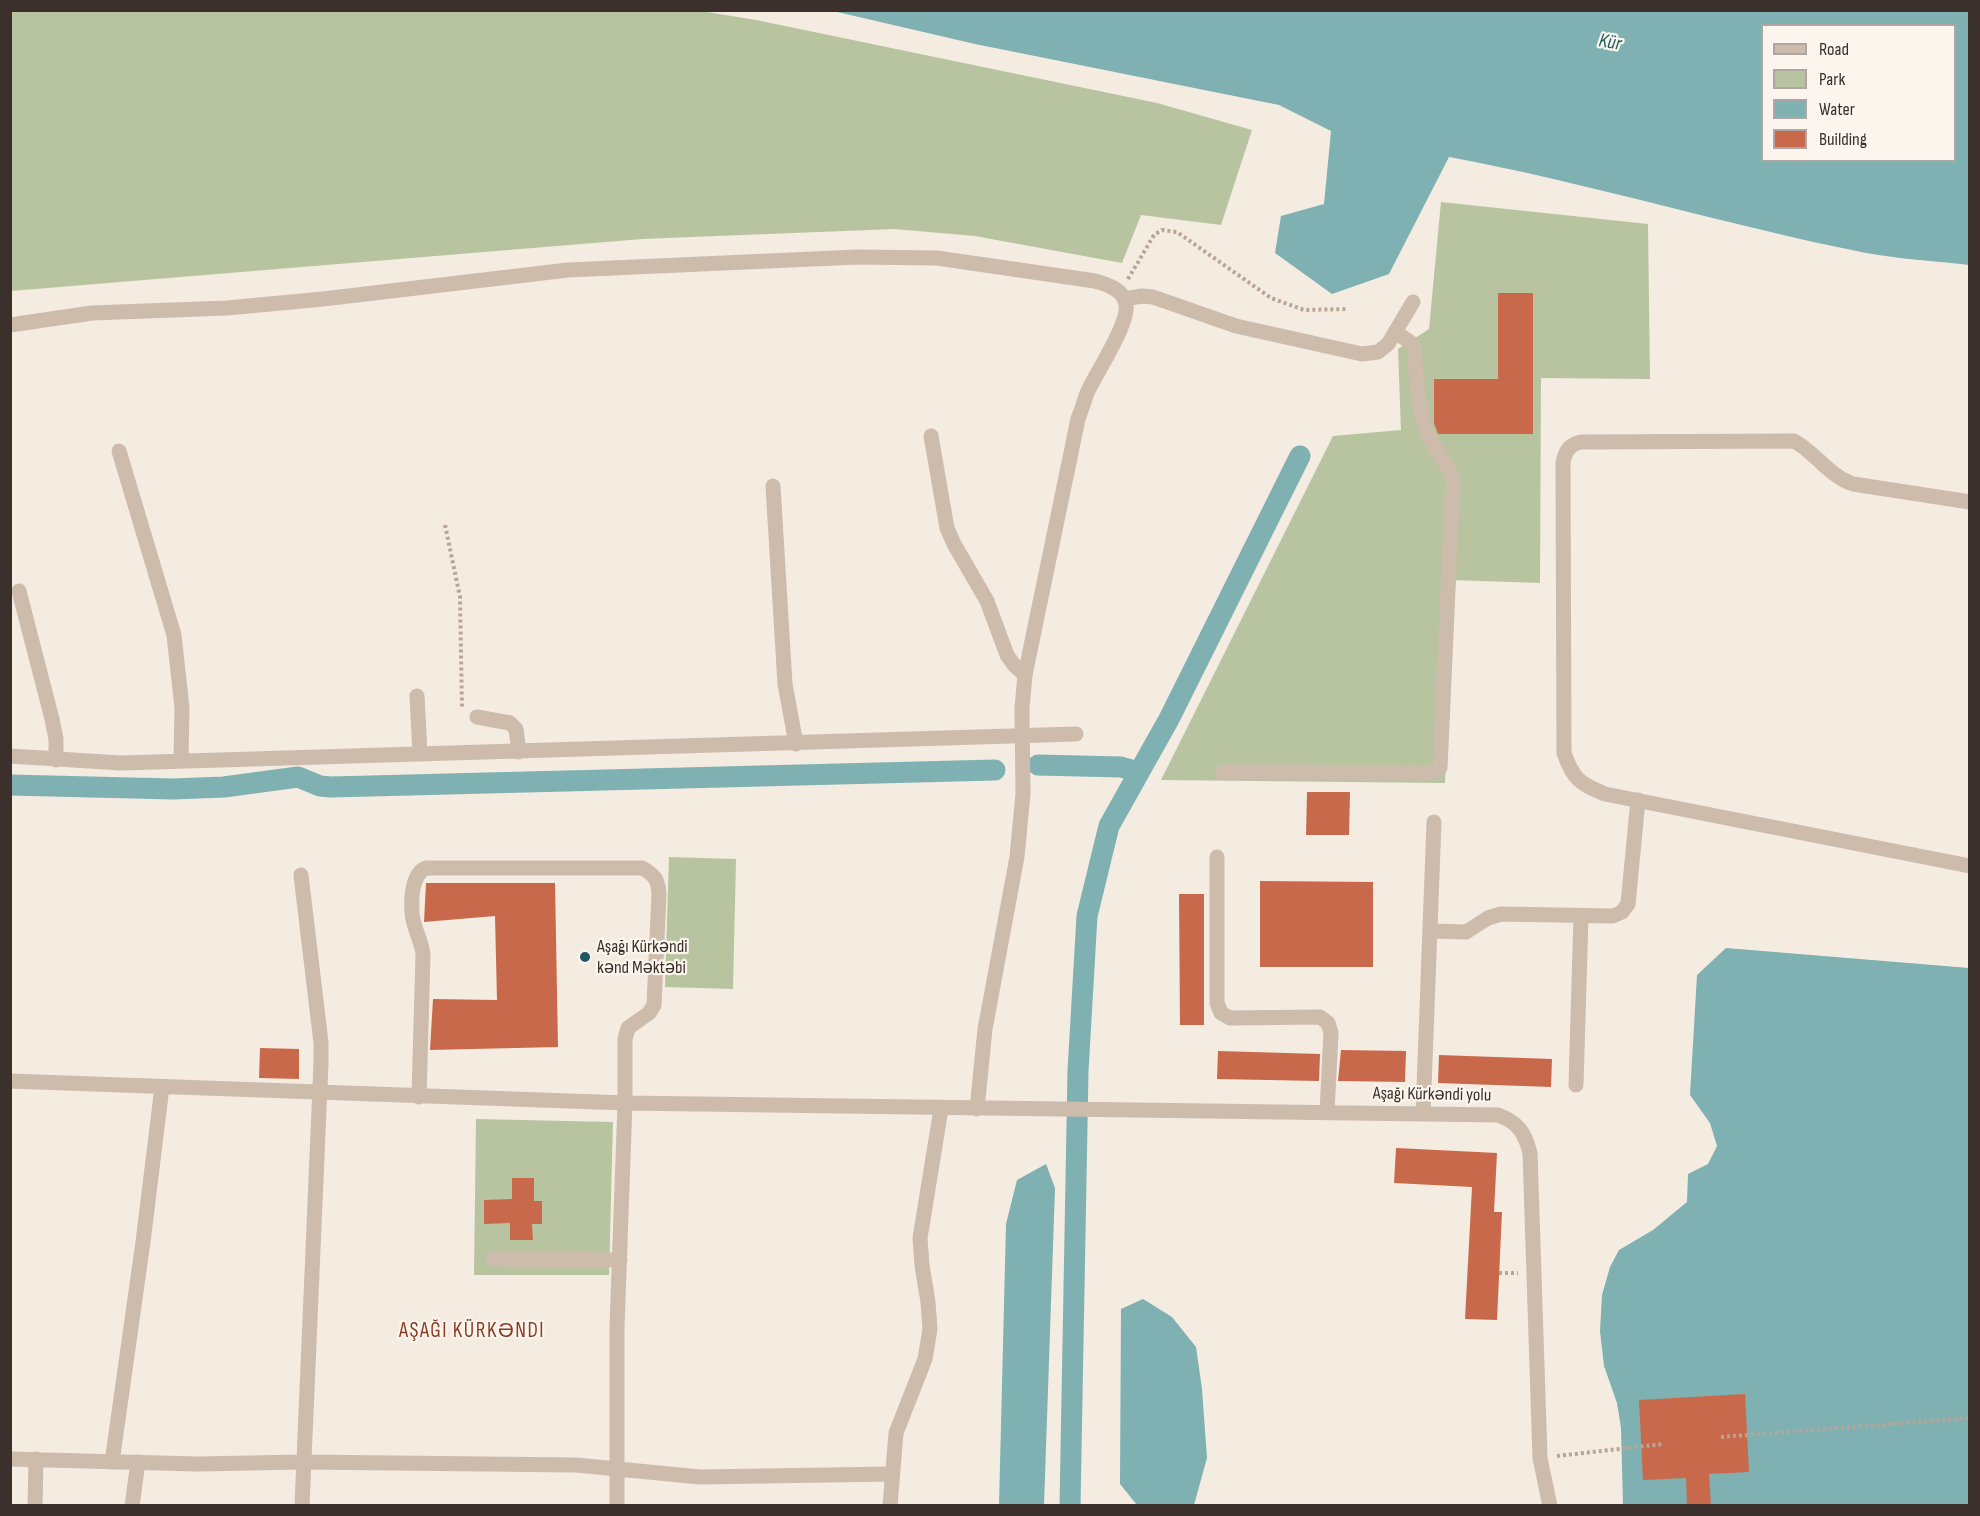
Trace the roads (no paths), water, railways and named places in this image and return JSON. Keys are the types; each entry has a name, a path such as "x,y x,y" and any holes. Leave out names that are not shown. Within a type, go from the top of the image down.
{"street":[{"path":"10,325 92,313 227,308 323,299 568,270 857,257 949,260 1095,281 1107,285 1122,296 1126,304 1126,312 1087,393 1078,419 1025,675 1023,794 1017,857 985,1029 977,1109"},
{"path":"1122,296 1154,297 1236,326 1362,354 1378,352 1388,344 1413,302"},
{"path":"1222,772 1427,773 1435,772 1440,768 1453,479 1427,434 1422,413 1414,348 1410,342 1395,332"},
{"path":"931,436 947,528 987,601 1007,655 1025,675"},
{"path":"1970,502 1853,484 1836,476 1808,448 1794,441 1581,442 1572,444 1566,451 1563,462 1564,753 1570,770 1583,785 1605,794 1970,866"},
{"path":"119,451 174,635 182,708 181,761"},
{"path":"773,486 785,684 795,744"},
{"path":"19,591 52,719 56,739 56,760"},
{"path":"417,696 420,754"},
{"path":"470,717 510,723 519,736 519,752"},
{"path":"10,756 121,763 1076,734"},
{"path":"1430,931 1466,932 1488,918 1501,914 1613,916 1622,912 1628,904 1638,800"},
{"path":"1423,1114 1434,822"},
{"path":"1217,857 1217,1003 1221,1013 1230,1018 1320,1017 1328,1023 1331,1033 1327,1112"},
{"path":"419,1097 423,955 422,943 412,912 416,876 419,871 426,868 642,868 653,874 658,882 654,1005 649,1013 628,1028 625,1039 617,1506"},
{"path":"301,875 321,1043 302,1506"},
{"path":"1576,1084 1581,916"},
{"name":"Aşağı Kürkəndi yolu","path":"10,1081 320,1094 625,1103 1063,1111 1498,1115 1510,1119 1520,1128 1527,1139 1530,1153 1540,1458 1550,1506"},
{"path":"112,1462 162,1087"},
{"path":"890,1506 896,1433 926,1359 930,1329 920,1238 941,1109"},
{"path":"493,1259 620,1260"},
{"path":"10,1459 197,1464 303,1462 566,1465 700,1477 891,1474"},
{"path":"35,1506 36,1460"},
{"path":"132,1506 138,1462"}],"water":[{"name":"Kür","path":"833,11 1969,11 1969,265 1866,253 1761,230 1554,179 1449,157 1389,274 1332,294 1275,253 1281,216 1324,204 1331,131 1279,105 975,44"},
{"path":"1726,948 1969,968 1969,1505 1623,1505 1621,1428 1617,1403 1604,1366 1600,1331 1602,1295 1610,1267 1619,1250 1653,1230 1687,1202 1688,1174 1708,1164 1717,1146 1710,1123 1690,1095 1697,975"},
{"path":"1046,1164 1055,1188 1044,1505 999,1505 1006,1224 1017,1180"},
{"path":"1143,1299 1172,1317 1196,1347 1202,1389 1207,1458 1194,1505 1137,1505 1120,1484 1121,1309"}],"waterway":[{"path":"1070,1506 1078,1071 1087,916 1109,826 1169,719 1300,456"},
{"path":"1038,765 1121,767 1139,772"},
{"path":"10,785 173,789 224,787 298,777 320,786 331,787 995,770"}],"place":[{"name":"Aşağı Kürkəndi kənd Məktəbi","path":"585,957"}],"district":[{"name":"AŞAĞI KÜRKƏNDI","path":"472,1332"}]}
